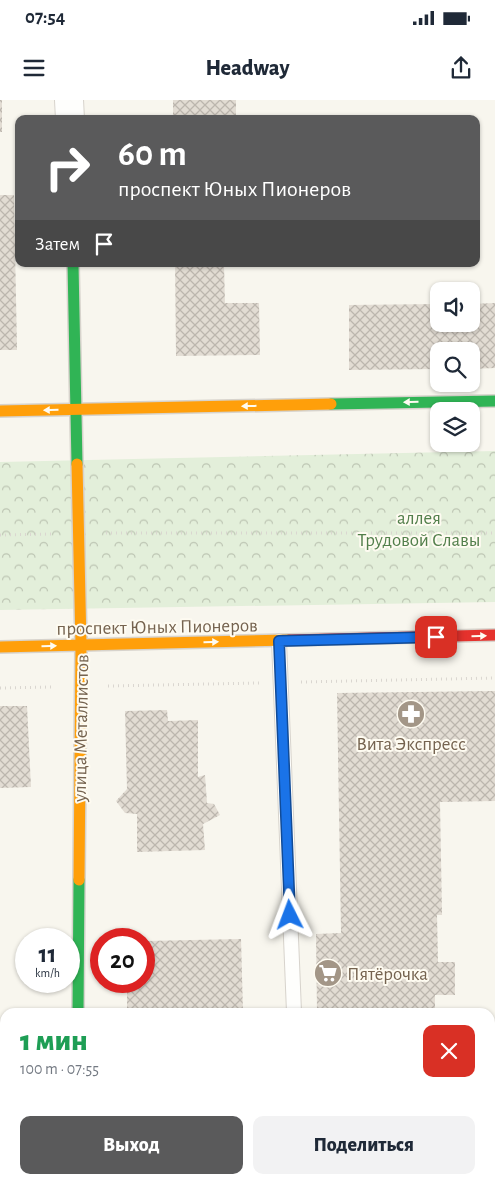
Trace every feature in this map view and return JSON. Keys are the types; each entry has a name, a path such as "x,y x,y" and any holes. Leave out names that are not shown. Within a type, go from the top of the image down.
{"street":[{"path":"69,100 70,115"},
{"name":"улица Металлистов","path":"73,267 82,645 80,686 78,1008"},
{"path":"0,411 495,401"},
{"name":"проспект Юных Пионеров","path":"0,647 495,636"}],"lane":[{"path":"279,641 294,1008"}],"path":[{"path":"0,535 79,533 495,534"},
{"path":"0,688 495,678"}],"green space":[{"name":"аллея Трудовой Славы","path":"495,451 495,602 0,610 0,462"}],"building":[{"path":"0,100 2,100 2,132 0,132"},
{"path":"173,100 236,100 236,115 173,115"},
{"path":"0,195 14,195 17,350 0,350"},
{"path":"175,267 224,267 225,303 259,303 260,355 176,356"},
{"path":"495,303 495,368 480,369 480,342 430,342 430,369 349,370 349,305 430,304 430,332 480,332 480,304"},
{"path":"495,691 495,801 440,802 442,915 437,915 438,962 455,962 455,995 435,995 435,1008 317,1008 316,934 341,933 337,693"},
{"path":"0,706 27,706 31,787 0,788"},
{"path":"167,710 168,721 198,720 198,777 205,775 207,803 214,804 220,815 203,824 205,850 137,852 137,814 125,813 116,801 127,789 125,711"},
{"path":"241,939 243,1008 127,1008 127,993 155,993 155,941"}],"traffic: fast":[{"path":"73,267 77,464"},
{"path":"331,404 495,401"},
{"path":"78,1008 79,880"}],"traffic: slow":[{"path":"0,411 331,404"},
{"path":"77,464 81,645 79,880"},
{"path":"0,647 289,640"}],"traffic: jam":[{"path":"289,640 495,635"}],"place":[{"name":"Вита Экспресс","path":"411,714"},
{"name":"Пятёрочка","path":"328,973"}],"route":[{"path":"290,915 279,641 436,637"}]}
